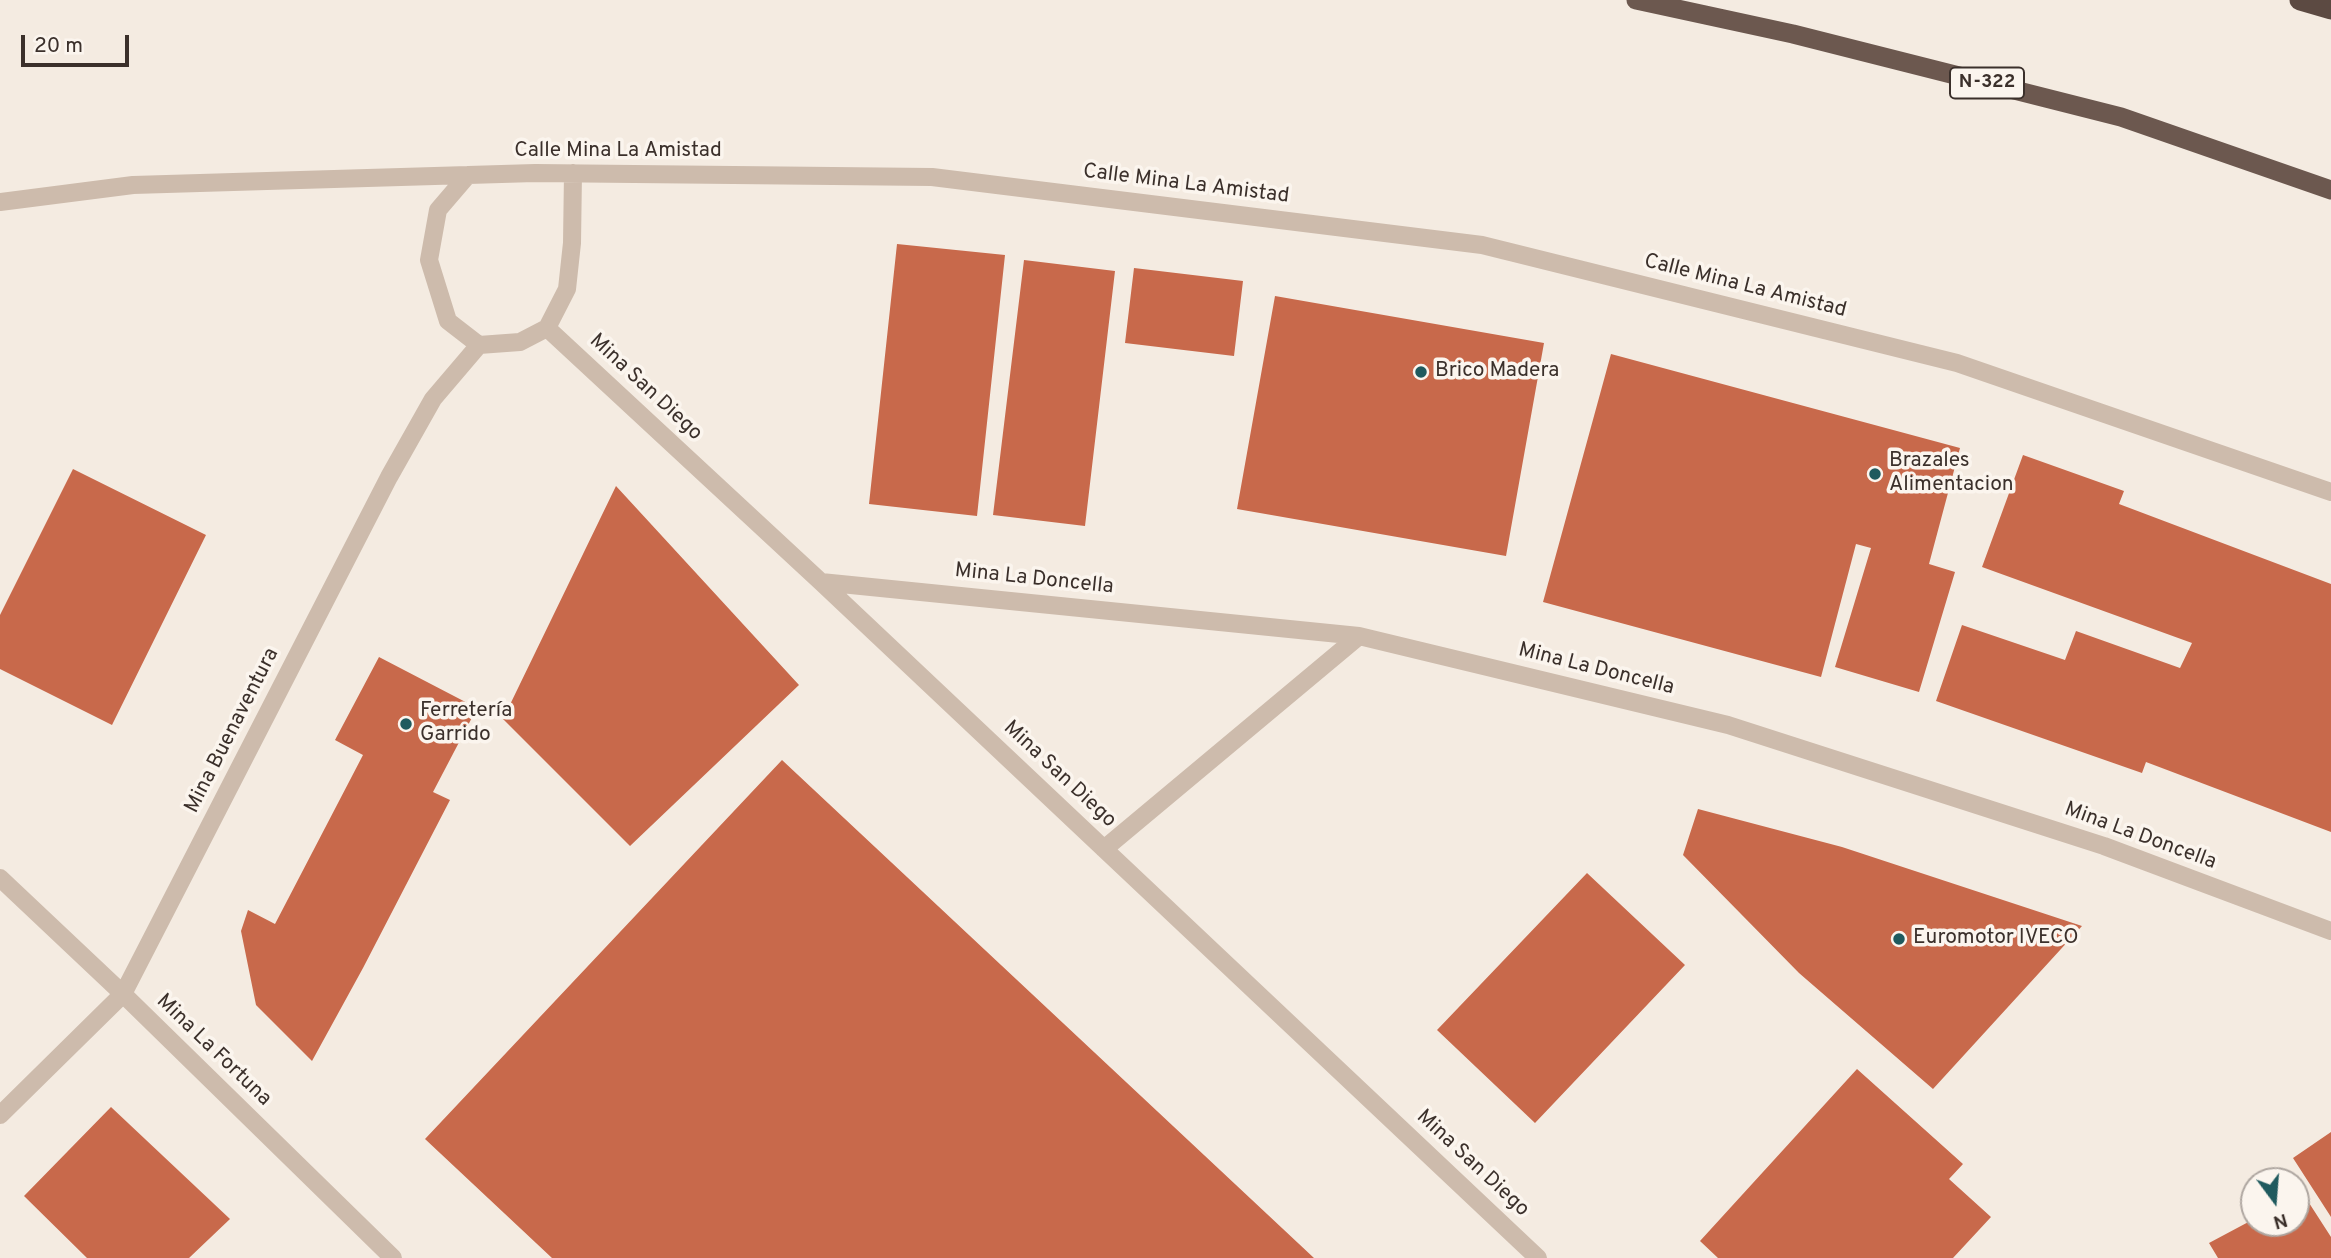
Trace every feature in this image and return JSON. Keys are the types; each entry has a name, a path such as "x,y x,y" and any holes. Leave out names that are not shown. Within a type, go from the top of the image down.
{"highway":[{"name":"N-322","path":"1636,0 1793,34 2121,117 2331,190"},
{"path":"2300,0 2331,9"}],"street":[{"name":"Calle Mina La Amistad","path":"0,202 133,185 573,173 932,177 1482,245 1957,363 2331,492"},
{"path":"468,176 438,210 429,260 447,321 479,345 520,342 547,328 567,289 572,243 573,173"},
{"name":"Mina San Diego","path":"547,328 821,582 1538,1258"},
{"name":"Mina Buenaventura","path":"0,1115 122,994 389,477 433,399 479,345"},
{"name":"Mina La Doncella","path":"821,582 1359,636 1728,725 2104,846 2331,931"},
{"path":"1104,849 1359,636"},
{"name":"Mina La Fortuna","path":"0,878 393,1258"}],"building":[{"path":"897,244 1005,255 977,516 869,504"},
{"path":"1024,260 1115,271 1085,526 993,515"},
{"path":"1134,268 1243,281 1234,356 1125,343"},
{"path":"1275,296 1544,343 1506,556 1237,509"},
{"path":"1611,354 1960,448 1929,564 1955,572 1919,692 1835,667 1871,548 1856,544 1821,677 1543,602"},
{"path":"2023,455 2124,491 2119,504 2331,584 2331,832 2146,762 2142,773 1936,701 1962,625 2065,660 2076,631 2180,668 2192,643 1982,567"},
{"path":"73,469 206,535 112,725 0,669 0,615"},
{"path":"616,486 799,685 630,846 503,719"},
{"path":"379,657 477,708 433,792 450,800 312,1061 256,1005 241,931 248,910 275,924 363,755 335,740"},
{"path":"782,760 1314,1258 552,1258 425,1139"},
{"path":"1698,809 1842,847 2082,926 1933,1089 1799,973 1683,855"},
{"path":"1587,873 1685,965 1535,1123 1437,1030"},
{"path":"1857,1069 1963,1164 1949,1179 1991,1217 1953,1258 1718,1258 1700,1241"},
{"path":"111,1107 230,1219 189,1258 87,1258 24,1196"},
{"path":"2331,1132 2331,1217 2310,1184 2310,1167 2299,1167 2293,1158"},
{"path":"2310,1204 2331,1237 2331,1258 2218,1258 2209,1243 2240,1226 2240,1237 2310,1237"}],"place":[{"name":"Brico Madera","path":"1421,372"},
{"name":"Brazales Alimentacion","path":"1875,474"},
{"name":"Ferretería Garrido","path":"406,724"},
{"name":"Euromotor IVECO","path":"1899,939"}]}
